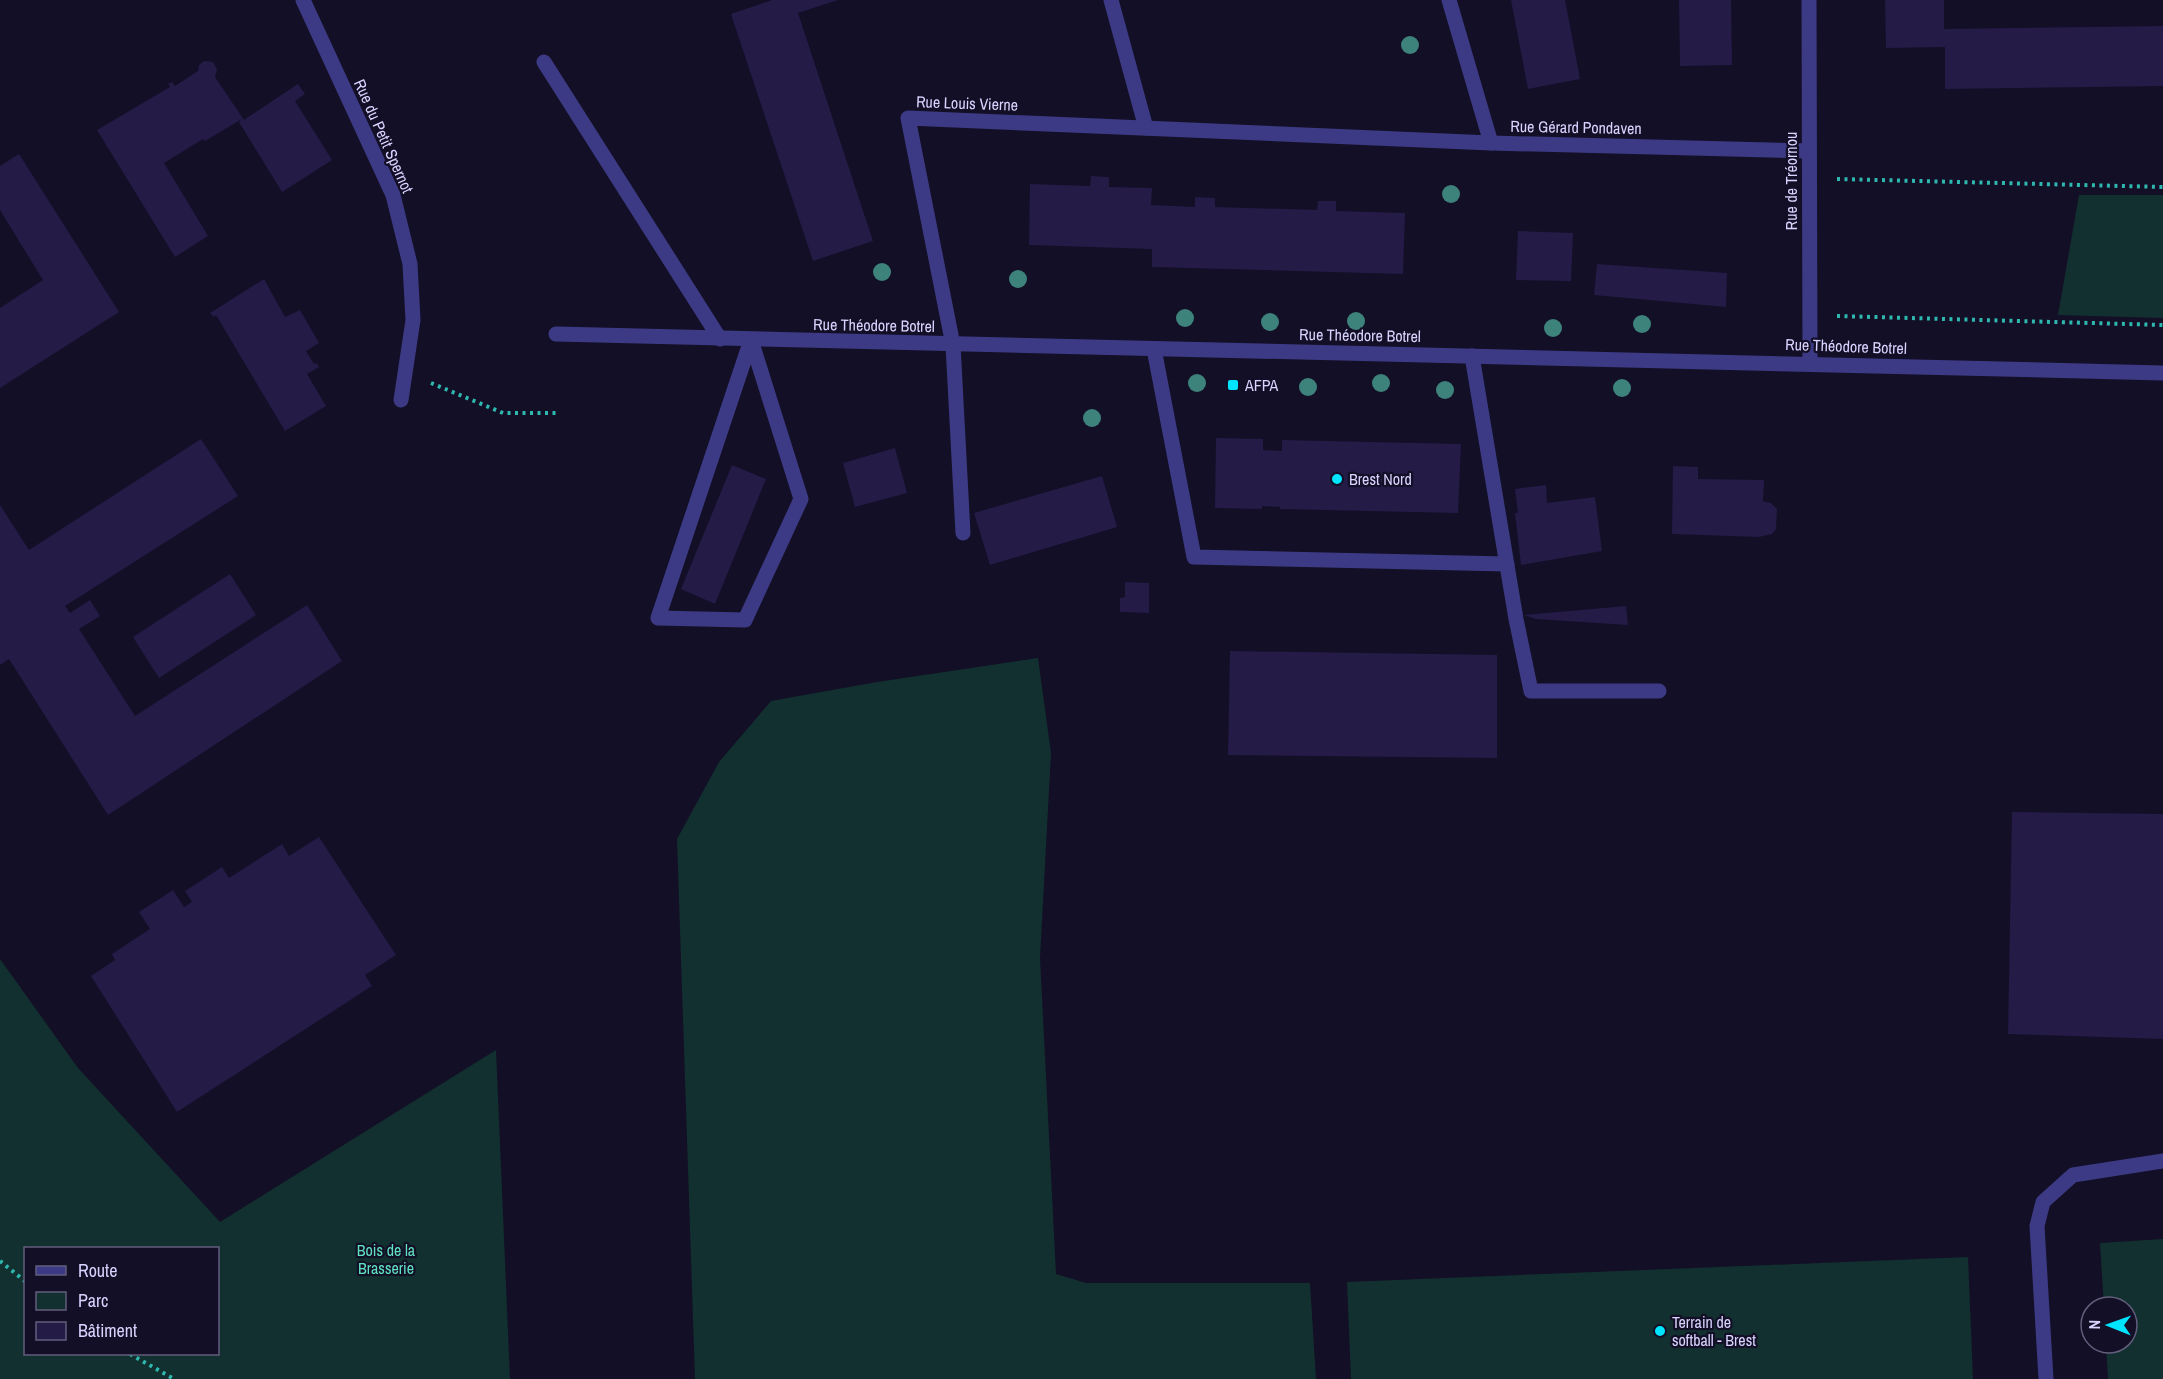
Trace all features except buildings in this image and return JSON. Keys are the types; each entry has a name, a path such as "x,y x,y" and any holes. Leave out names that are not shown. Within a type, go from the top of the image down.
{"street":[{"name":"Rue du Petit Spernot","path":"303,0 393,195 411,264 413,320 401,400"},
{"path":"1111,0 1146,128"},
{"name":"Rue Gérard Pondaven","path":"1449,0 1491,142 1809,151"},
{"name":"Rue de Tréornou","path":"1809,0 1810,363"},
{"path":"544,62 720,339"},
{"name":"Rue Louis Vierne","path":"952,345 908,118 1491,142"},
{"name":"Rue Théodore Botrel","path":"556,334 2163,373"},
{"path":"751,340 801,499 745,620 658,618 751,340"},
{"path":"952,345 963,533"},
{"path":"1154,349 1194,557 1507,564"},
{"path":"1472,356 1531,691 1659,691"},
{"path":"2046,1379 2037,1226 2043,1202 2073,1175 2163,1161"}],"path":[{"path":"1809,178 2163,187"},
{"path":"1810,315 2163,325"},
{"path":"405,372 503,413 556,413"},
{"path":"0,1261 24,1280"},
{"path":"133,1355 174,1379"}],"green space":[{"path":"2079,195 2163,195 2163,318 2058,315"},
{"path":"1038,658 1051,753 1040,958 1056,1274 1086,1283 1310,1283 1316,1379 695,1379 677,839 719,762 771,701 877,682"},
{"name":"Bois de la Brasserie","path":"0,959 78,1068 220,1222 496,1050 510,1379 0,1379"},
{"path":"2163,1239 2163,1379 2108,1379 2107,1355 2139,1355 2139,1295 2103,1295 2100,1243"},
{"name":"Terrain de softball - Brest","path":"1968,1257 1973,1379 1351,1379 1347,1282"}],"place":[{"name":"AFPA","path":"1233,385"},
{"name":"Brest Nord","path":"1337,479"},
{"name":"Terrain de softball - Brest","path":"1660,1331"}]}
